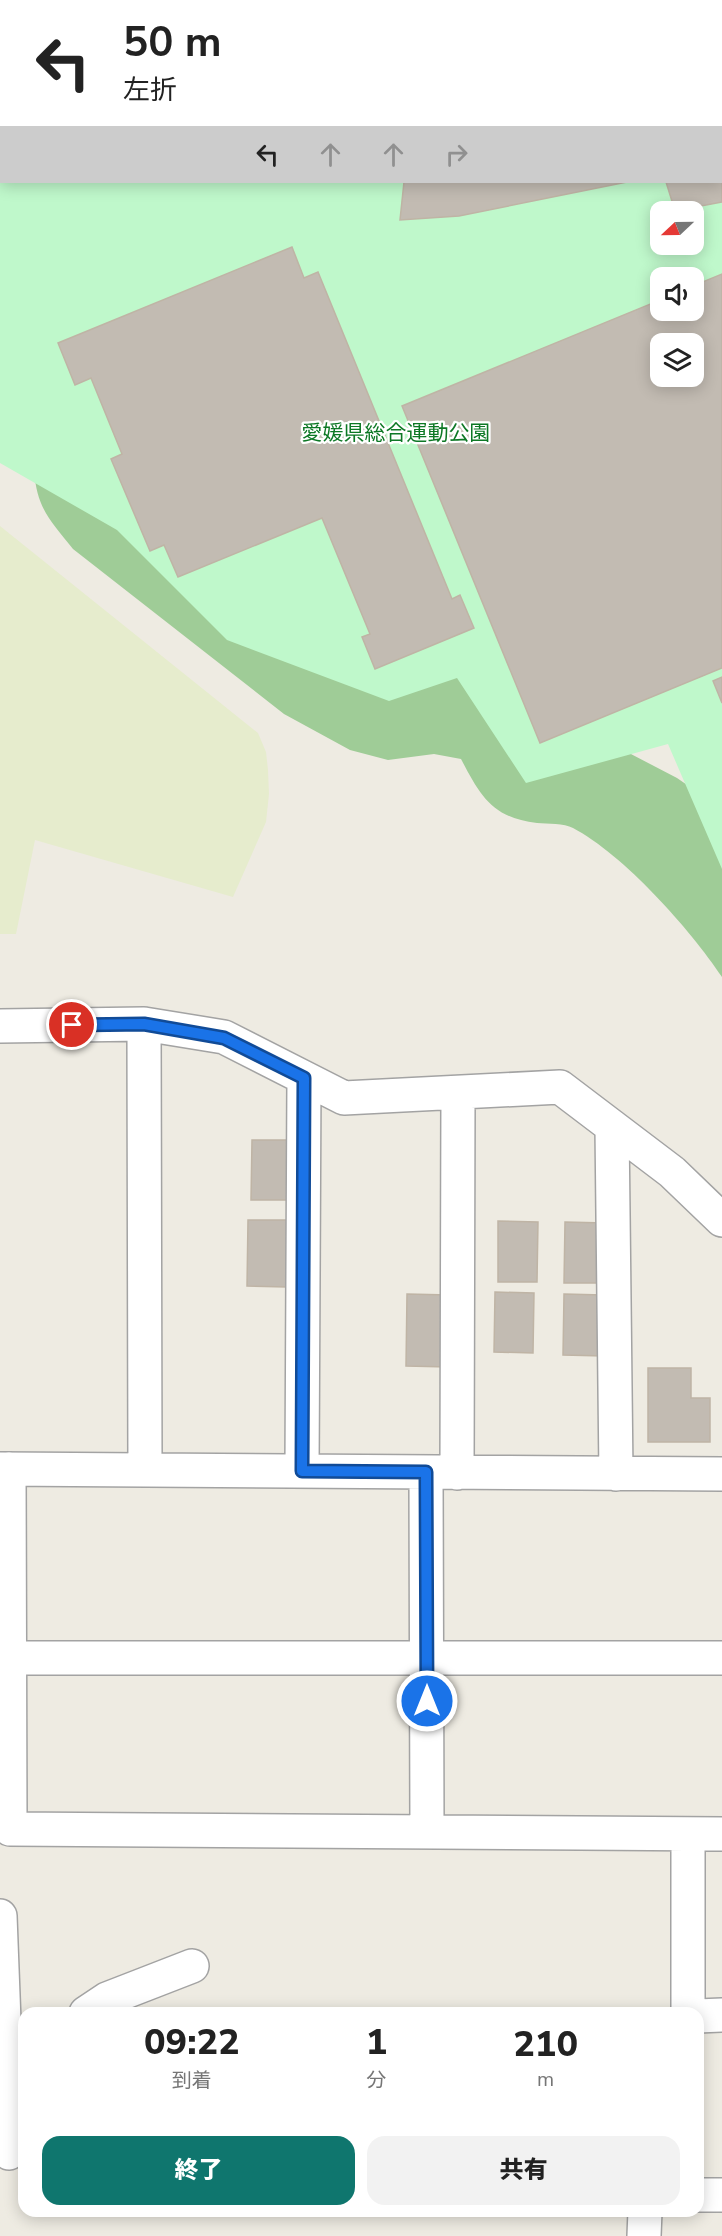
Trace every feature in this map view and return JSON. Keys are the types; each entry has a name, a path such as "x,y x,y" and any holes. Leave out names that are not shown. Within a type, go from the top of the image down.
{"street":[{"path":"144,1024 145,1470"},
{"path":"0,1026 144,1024 224,1038 344,1098 560,1087 672,1172 722,1220"},
{"path":"302,1471 304,1078"},
{"path":"427,1832 427,1658 442,1472 458,1093"},
{"path":"612,1127 616,1474"},
{"path":"722,1474 5,1469 10,1658 10,1829 722,1834"},
{"path":"10,1658 722,1658"},
{"path":"688,1834 688,2007"},
{"path":"0,1916 10,2036 9,2153"},
{"path":"95,2007 107,1999 140,2001 192,1966"},
{"path":"704,2016 722,2015"},
{"path":"704,2194 722,2195"},
{"path":"644,2236 645,2217"}],"green space":[{"name":"愛媛県総合運動公園","path":"0,183 722,183 722,869 668,744 526,783 457,678 389,701 227,640 117,530 0,463"},
{"path":"666,183 722,183 722,202 704,205 704,201 672,201"},
{"path":"34,470 458,634 579,727 677,778 722,809 722,977 674,916 634,874 613,856 593,840 569,826 522,820 498,810 482,794 461,759 434,754 388,760 350,750 284,714 73,549 46,513 38,495"},
{"path":"0,526 258,733 266,752 268,770 269,794 266,822 233,897 35,840 16,934 0,934"}],"building":[{"path":"404,183 622,183 459,216 400,220"},
{"path":"666,183 722,183 722,202 704,205 704,201 672,201"},
{"path":"292,247 304,278 318,272 452,599 460,595 474,628 375,669 362,637 370,634 322,518 178,577 164,545 150,551 111,459 122,454 91,378 75,385 58,343"},
{"path":"722,274 722,668 540,743 402,406 650,304 650,321 704,321 704,281"},
{"path":"722,677 722,703 713,681"},
{"path":"252,1140 291,1140 291,1200 251,1200"},
{"path":"248,1220 287,1220 286,1287 247,1286"},
{"path":"498,1221 538,1222 537,1282 498,1282"},
{"path":"565,1222 605,1223 604,1283 564,1283"},
{"path":"495,1292 534,1293 533,1353 494,1352"},
{"path":"407,1294 449,1295 448,1367 406,1366"},
{"path":"564,1294 603,1295 603,1356 563,1355"},
{"path":"648,1368 691,1368 691,1398 710,1398 710,1442 648,1442"}],"route":[{"path":"72,1025 144,1024 224,1038 304,1078 302,1471 426,1472 427,1701"}]}
